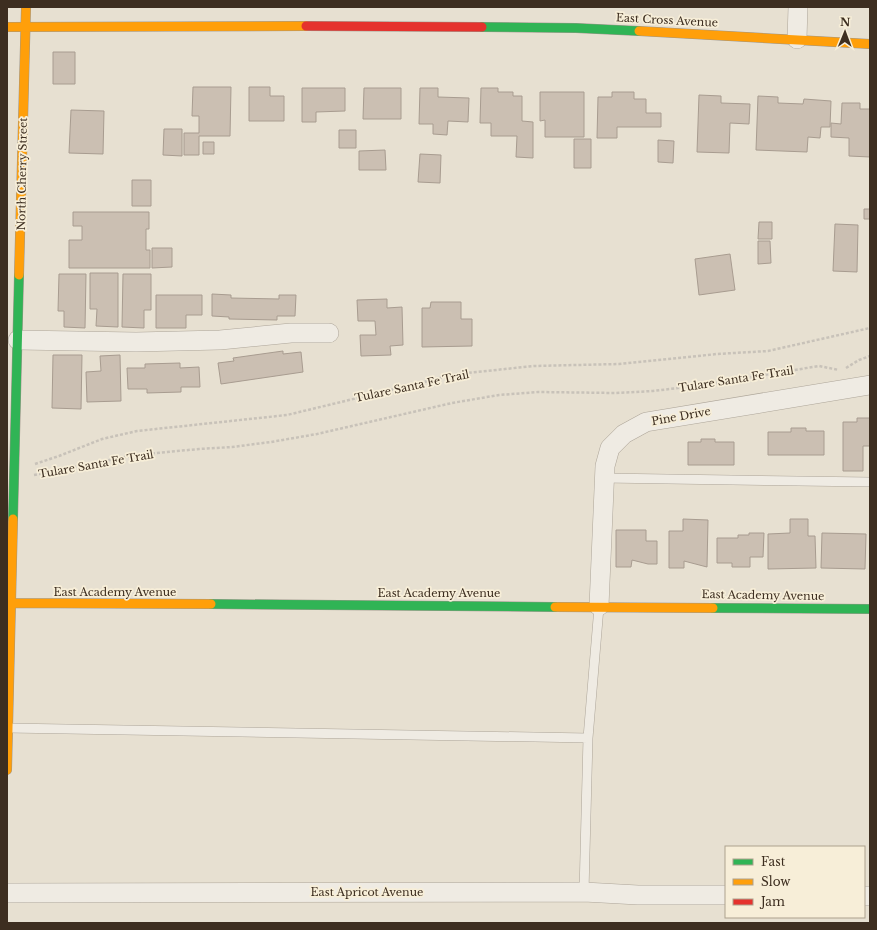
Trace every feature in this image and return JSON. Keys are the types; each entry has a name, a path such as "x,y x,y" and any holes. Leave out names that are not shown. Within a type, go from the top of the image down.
{"street":[{"name":"North Cherry Street","path":"7,770 9,603 14,468 11,409 18,340 26,7"},
{"path":"797,39 798,7"},
{"name":"East Cross Avenue","path":"7,27 336,26 576,28 870,44"},
{"path":"18,340 136,342 220,340 292,333 329,333"},
{"name":"Pine Drive","path":"599,606 605,466 610,448 624,434 646,422 870,385"},
{"name":"East Academy Avenue","path":"9,603 870,608"},
{"name":"East Apricot Avenue","path":"7,893 584,892 638,895 725,895"}],"lane":[{"path":"7,306 18,307"},
{"path":"604,478 870,482"},
{"path":"584,892 588,738 599,606"},
{"path":"8,728 588,738"}],"path":[{"name":"Tulare Santa Fe Trail","path":"14,468 36,464 102,439 137,431 287,415 457,374 534,366 620,364 717,354 768,351 870,328"},
{"name":"Tulare Santa Fe Trail","path":"14,468 34,475 135,455 232,447 271,442 317,434 452,403 499,396 538,392 616,393 653,391 703,385 819,366 840,370 850,367 859,360 870,356"}],"building":[{"path":"53,52 75,52 75,84 53,84"},
{"path":"193,87 231,87 230,136 199,136 199,155 184,155 184,133 199,133 199,116 192,116"},
{"path":"249,87 270,87 270,96 284,96 284,121 249,121"},
{"path":"302,88 345,88 345,111 316,112 316,122 302,122"},
{"path":"364,88 401,88 401,119 363,119"},
{"path":"420,88 438,88 438,97 469,98 468,122 448,121 447,135 433,134 433,124 419,124"},
{"path":"481,88 498,88 498,92 513,92 513,96 522,96 522,121 533,122 533,158 516,157 517,136 491,136 491,123 480,123"},
{"path":"540,92 584,92 584,137 545,137 545,120 540,121"},
{"path":"612,92 634,92 634,99 646,99 646,113 661,113 661,127 617,127 617,138 597,138 598,97 612,97"},
{"path":"699,95 721,96 721,103 750,104 749,124 730,123 729,153 697,152"},
{"path":"758,96 778,97 778,103 803,104 804,99 831,101 830,127 821,127 820,138 808,137 807,152 756,150"},
{"path":"842,103 860,103 860,109 870,109 870,157 849,156 849,138 831,137 831,123 841,124"},
{"path":"71,110 104,111 103,154 69,153"},
{"path":"164,129 182,129 182,156 163,155"},
{"path":"339,130 356,130 356,148 339,148"},
{"path":"574,139 591,139 591,168 574,168"},
{"path":"658,140 674,141 673,163 658,162"},
{"path":"203,142 214,142 214,154 203,154"},
{"path":"385,150 386,170 359,170 359,151"},
{"path":"420,154 441,155 440,183 418,182"},
{"path":"132,180 151,180 151,206 132,206"},
{"path":"864,209 870,209 870,219 864,219"},
{"path":"73,212 149,212 149,229 146,229 146,250 150,250 150,268 69,268 69,240 82,240 82,226 73,226"},
{"path":"759,222 772,222 772,239 758,239"},
{"path":"835,224 858,225 857,272 833,271"},
{"path":"758,241 770,241 771,263 758,264"},
{"path":"152,248 172,248 172,267 152,268"},
{"path":"730,254 735,290 699,295 695,259"},
{"path":"90,273 118,273 118,327 96,326 97,309 90,309"},
{"path":"59,274 86,274 85,328 64,327 64,311 58,311"},
{"path":"123,274 151,274 151,310 144,310 144,328 122,327"},
{"path":"212,294 231,295 231,298 279,299 279,295 296,295 295,316 277,316 277,320 229,319 229,317 212,316"},
{"path":"156,295 202,295 202,315 186,315 186,328 156,328"},
{"path":"387,299 387,308 402,307 403,345 390,346 391,355 361,356 360,335 376,335 375,321 358,321 357,300"},
{"path":"431,302 461,302 461,319 472,319 472,346 422,347 422,308 430,308"},
{"path":"283,351 283,354 301,352 303,372 221,384 218,363 234,361 233,358"},
{"path":"53,355 82,355 81,409 52,408"},
{"path":"120,355 121,401 87,402 86,372 101,371 100,356"},
{"path":"180,363 180,368 199,367 200,387 181,387 181,392 147,393 147,389 128,389 127,368 145,368 145,364"},
{"path":"857,418 870,418 870,446 863,446 863,471 843,471 843,422 857,422"},
{"path":"791,428 806,428 806,431 824,431 824,455 768,455 768,432 791,432"},
{"path":"701,439 715,439 715,442 734,442 734,465 688,465 688,442 701,442"},
{"path":"683,519 708,520 707,567 684,561 684,568 669,568 669,531 683,531"},
{"path":"790,519 808,519 808,536 815,536 816,568 768,569 768,534 790,533"},
{"path":"616,530 646,530 646,541 657,541 657,564 648,564 632,560 631,567 616,567"},
{"path":"749,533 764,533 763,557 750,557 750,567 732,567 732,563 717,563 717,538 738,538 738,535 749,535"},
{"path":"822,533 866,534 865,569 821,568"}],"traffic: fast":[{"path":"482,27 576,28 639,31"},
{"path":"13,519 19,275"},
{"path":"211,604 555,607"},
{"path":"713,608 870,609"}],"traffic: slow":[{"path":"19,275 26,7"},
{"path":"7,27 306,26"},
{"path":"639,31 870,44"},
{"path":"7,770 13,519"},
{"path":"7,603 211,604"},
{"path":"555,607 713,608"}],"traffic: jam":[{"path":"306,26 482,27"}]}
